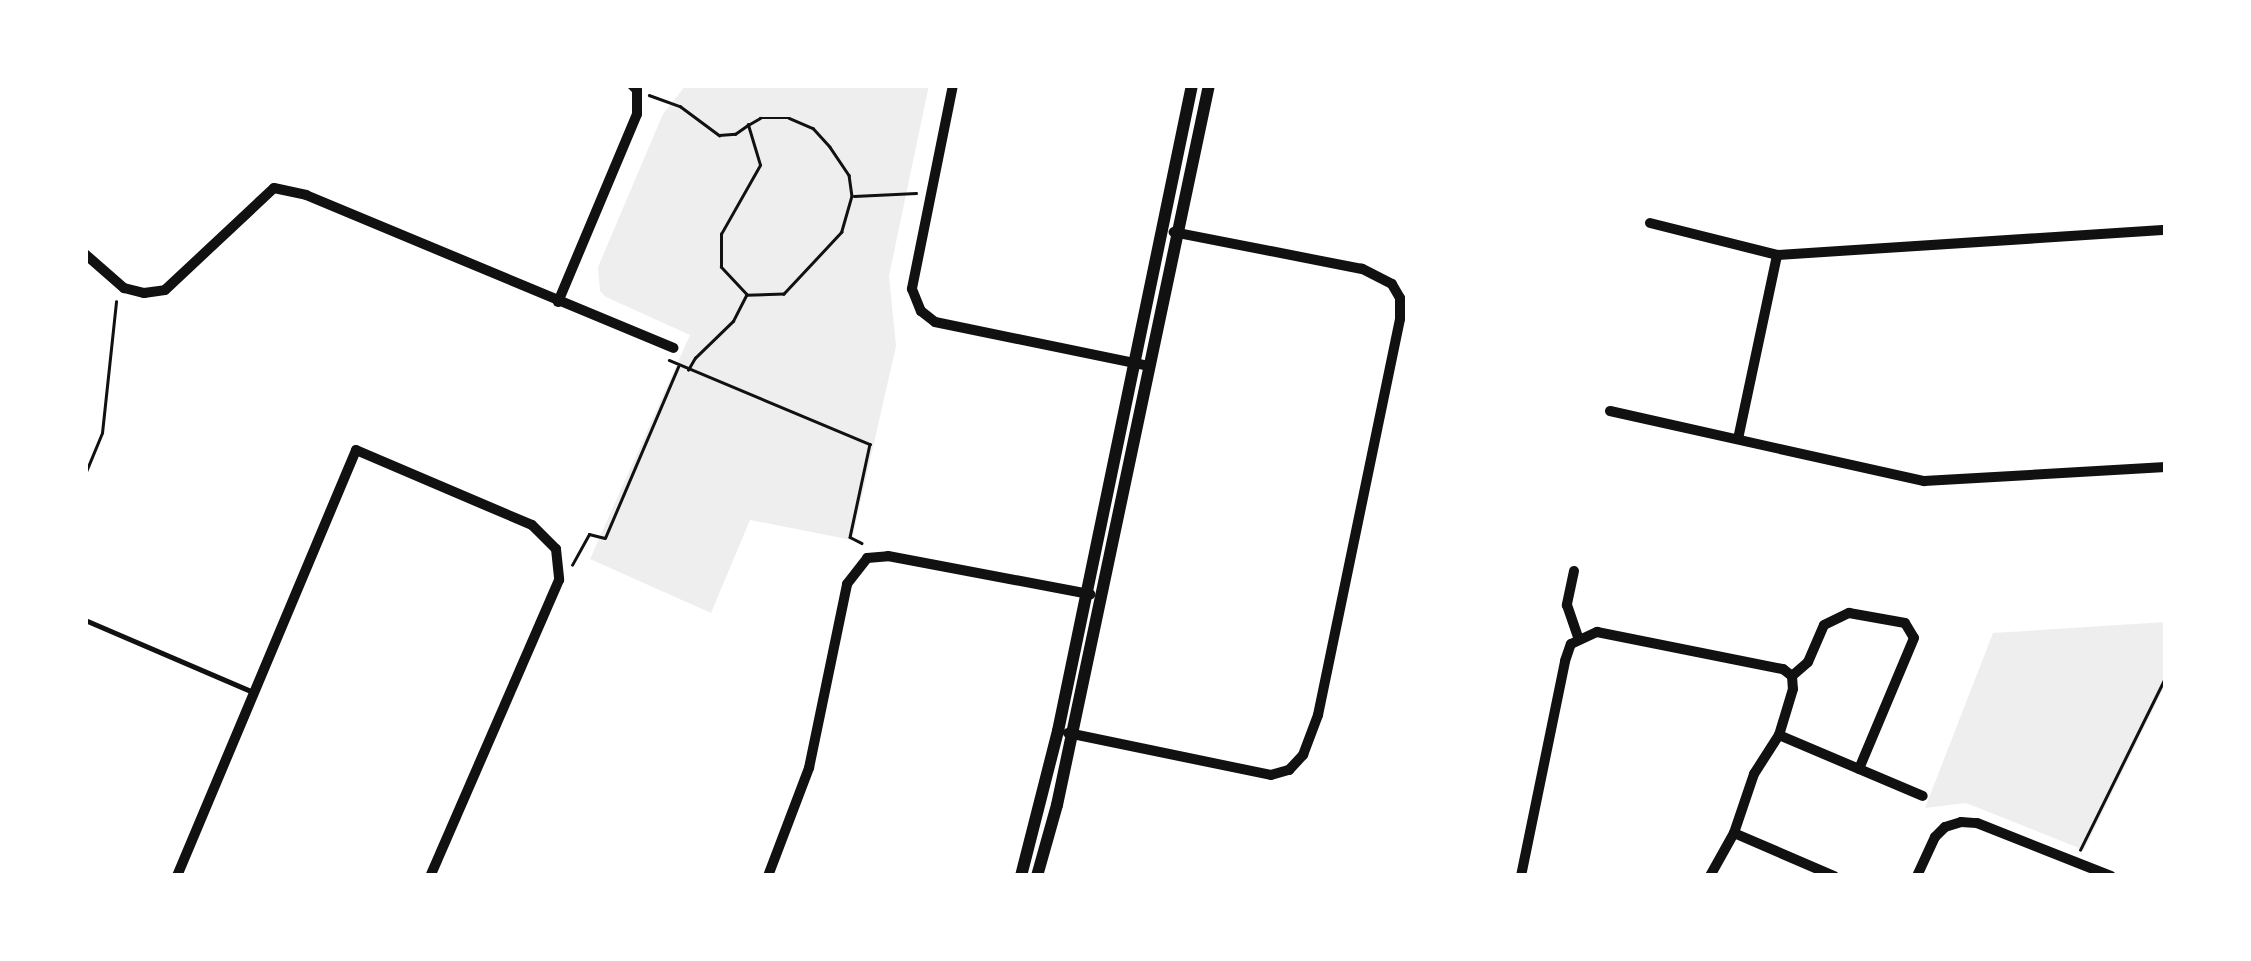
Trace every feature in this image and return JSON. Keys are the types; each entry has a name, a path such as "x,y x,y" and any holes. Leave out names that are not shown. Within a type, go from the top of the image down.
{"street":[{"path":"953,85 912,290 921,311 946,325 1150,366"},
{"path":"1038,876 1086,594 1192,85"},
{"path":"1021,876 1101,597 1209,85"},
{"path":"558,302 637,114 634,90"},
{"path":"85,254 124,288 144,293 165,290 274,188 306,195 674,348"},
{"path":"1650,223 1777,255 2166,230"},
{"path":"1065,732 1271,775 1290,770 1304,756 1318,714 1400,320 1400,298 1392,284 1362,269 1163,230"},
{"path":"1738,440 1777,255"},
{"path":"1610,411 1924,481 2166,467"},
{"path":"176,876 356,450 532,525 556,548 559,574 430,876"},
{"path":"768,876 809,768 847,584 867,558 888,556 1101,597"},
{"path":"1574,571 1567,605 1579,638"},
{"path":"1792,676 1808,662 1824,625 1848,613 1905,623 1914,638 1859,769"},
{"path":"1521,876 1571,644 1598,632 1783,669 1792,676 1793,689 1779,735 1754,774 1734,832 1710,876"},
{"path":"1779,735 1923,796"},
{"path":"1917,876 1935,837 1945,827 1961,822 1978,823 2111,876"},
{"path":"1734,832 1834,876"}],"lane":[{"path":"85,620 252,692"}],"path":[{"path":"634,90 680,106 727,137 760,118 789,118 813,128 849,174 852,196 842,232 784,294 747,294 721,267 718,248 760,165 748,125"},
{"path":"852,196 930,192"},
{"path":"85,474 102,433 115,303 124,288"},
{"path":"688,370 733,321 747,294"},
{"path":"674,348 668,362 870,444 850,537 862,540 867,558"},
{"path":"559,574 569,569 589,534 605,538 678,366"},
{"path":"2074,860 2166,676"}],"shaded area":[{"path":"686,85 929,85 889,276 896,346 852,540 750,520 711,613 590,559 690,335 606,297 600,291 598,267 663,114"},
{"path":"2166,622 2166,683 2084,850 1966,803 1925,808 1993,633"}]}
